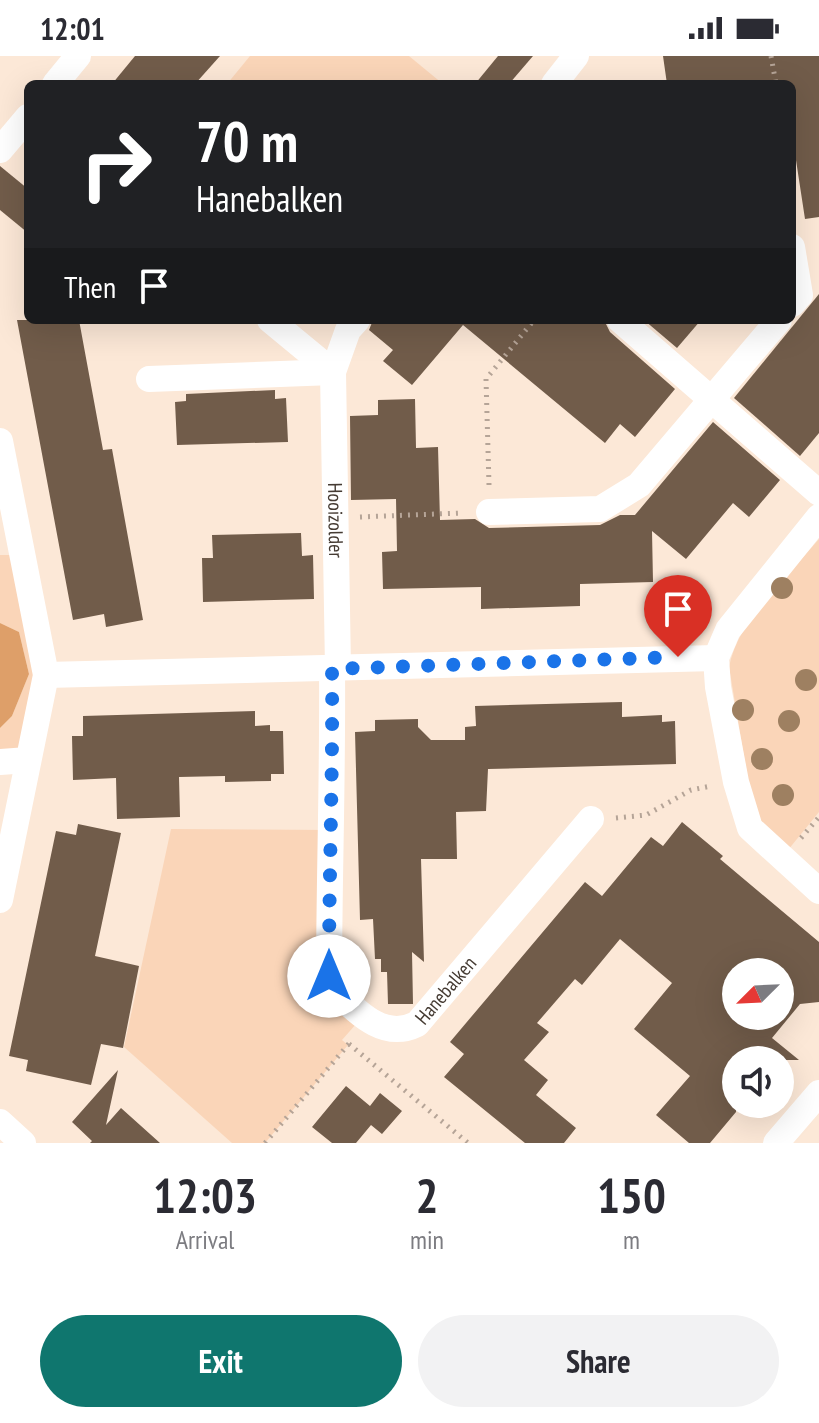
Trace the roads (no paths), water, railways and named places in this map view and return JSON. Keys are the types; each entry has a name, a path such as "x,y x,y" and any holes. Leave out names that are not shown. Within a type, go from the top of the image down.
{"street":[{"path":"58,80 78,56"},
{"path":"557,80 576,56"},
{"path":"0,150 24,123"},
{"path":"796,271 800,295 796,300"},
{"path":"275,324 333,372"},
{"name":"Hooizolder","path":"335,668 333,372 348,330 353,324"},
{"path":"625,324 819,493"},
{"path":"489,512 600,509 639,485 776,324"},
{"path":"149,379 333,372"},
{"path":"0,441 11,555 46,675 0,900"},
{"path":"819,517 728,630 716,658 718,687 736,782 750,828 819,891"},
{"path":"46,675 716,658"},
{"name":"Hanebalken","path":"335,668 334,812 329,841 329,985 383,1029 396,1031 417,1024 591,819"},
{"path":"0,762 28,760"},
{"path":"776,1143 819,1093"},
{"path":"0,1122 23,1143"}]}
